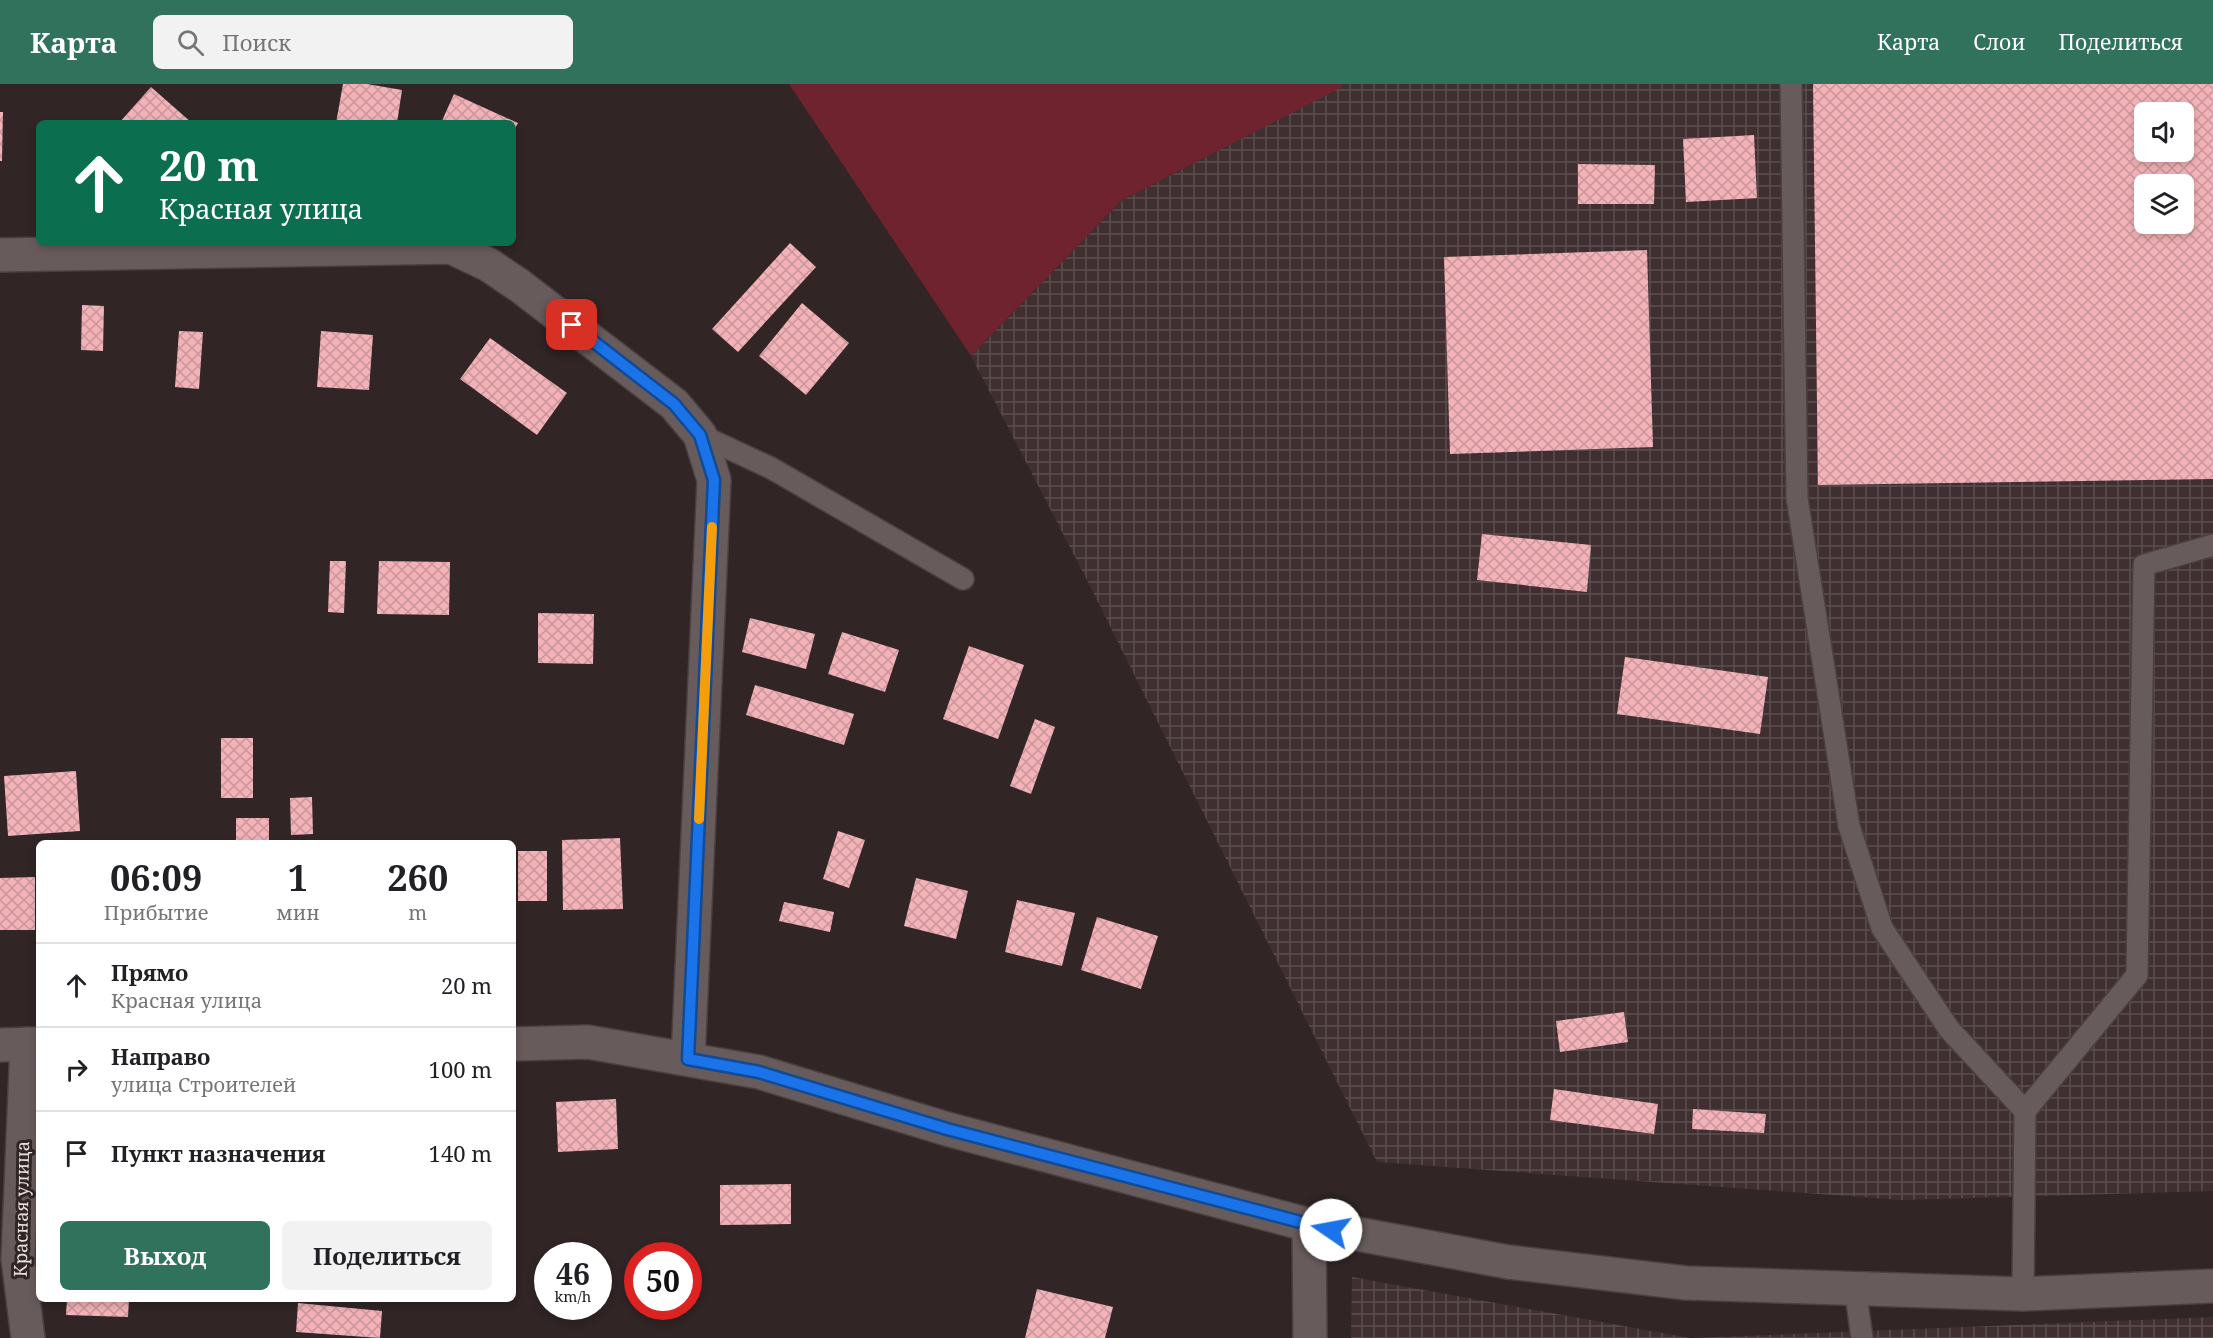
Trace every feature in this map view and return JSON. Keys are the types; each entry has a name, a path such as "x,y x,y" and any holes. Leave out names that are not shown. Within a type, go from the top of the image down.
{"street":[{"path":"0,255 451,247 489,265 520,286 674,404 700,435 714,480 688,1059"},
{"path":"516,1044 588,1042 759,1072 947,1129 1309,1226 1508,1262 1663,1280 2023,1294 2213,1287"},
{"name":"Красная улица","path":"22,1044 18,1259 28,1338"},
{"path":"1309,1226 1310,1338"}],"lane":[{"path":"1791,84 1797,498 1849,826 1882,928 1949,1029 2025,1111"},
{"path":"700,435 771,468 963,579"},
{"path":"2023,1294 2025,1111 2137,975 2144,565 2213,545"},
{"path":"1855,1288 1862,1338"}],"shaded area":[{"path":"789,84 1342,84 1342,87 1121,201 971,356"},
{"path":"1342,84 2213,84 2213,1191 1901,1200 1377,1162 1088,582 971,356 1121,201 1341,87"},
{"path":"1352,1277 1690,1338 1351,1338"},
{"path":"2213,1317 2213,1338 1690,1338"}],"building":[{"path":"343,84 367,84 402,90 397,120 337,120"},
{"path":"1813,84 2213,84 2213,479 1818,485"},
{"path":"151,87 189,120 122,120"},
{"path":"454,94 511,120 442,120"},
{"path":"0,112 3,112 2,161 0,161"},
{"path":"1754,135 1757,198 1686,202 1683,139"},
{"path":"1578,164 1655,165 1654,204 1578,204"},
{"path":"790,243 816,267 738,352 712,329"},
{"path":"1647,250 1653,447 1450,454 1444,257"},
{"path":"802,303 849,343 806,395 759,356"},
{"path":"82,305 104,306 103,351 81,350"},
{"path":"179,331 203,332 199,389 175,387"},
{"path":"321,331 373,335 369,390 317,387"},
{"path":"490,338 567,393 537,435 460,379"},
{"path":"1482,534 1591,545 1587,592 1477,580"},
{"path":"330,561 346,561 344,613 328,612"},
{"path":"379,561 450,562 449,615 377,614"},
{"path":"538,613 594,614 593,664 538,663"},
{"path":"750,618 815,634 806,669 742,652"},
{"path":"842,632 899,650 885,692 828,674"},
{"path":"969,646 1024,665 998,739 943,719"},
{"path":"1625,657 1768,677 1760,734 1617,714"},
{"path":"755,685 854,714 844,745 746,715"},
{"path":"1035,719 1055,727 1031,794 1010,786"},
{"path":"221,738 253,738 253,798 221,798"},
{"path":"76,771 80,831 8,836 4,776"},
{"path":"312,797 313,834 291,835 290,798"},
{"path":"236,818 269,818 269,840 236,840"},
{"path":"838,831 865,840 849,888 823,879"},
{"path":"620,838 623,909 563,910 562,840"},
{"path":"518,851 547,851 547,901 518,901"},
{"path":"35,877 35,930 0,930 0,878"},
{"path":"916,878 968,891 956,939 904,926"},
{"path":"1017,900 1075,913 1062,966 1005,952"},
{"path":"784,902 834,912 830,932 779,921"},
{"path":"1097,917 1158,936 1141,989 1081,970"},
{"path":"1624,1012 1628,1042 1560,1052 1556,1021"},
{"path":"1554,1089 1658,1104 1654,1134 1550,1120"},
{"path":"616,1099 618,1149 558,1152 556,1102"},
{"path":"1693,1109 1766,1114 1764,1133 1692,1129"},
{"path":"791,1184 791,1224 720,1225 720,1185"},
{"path":"1037,1289 1113,1307 1105,1338 1025,1338"},
{"path":"67,1302 129,1302 128,1317 66,1315"},
{"path":"298,1303 382,1311 380,1338 296,1332"}],"slow traffic":[{"path":"699,819 712,527"}],"route":[{"path":"572,325 674,404 700,435 714,480 688,1059 759,1072 947,1129 1331,1230"}]}
